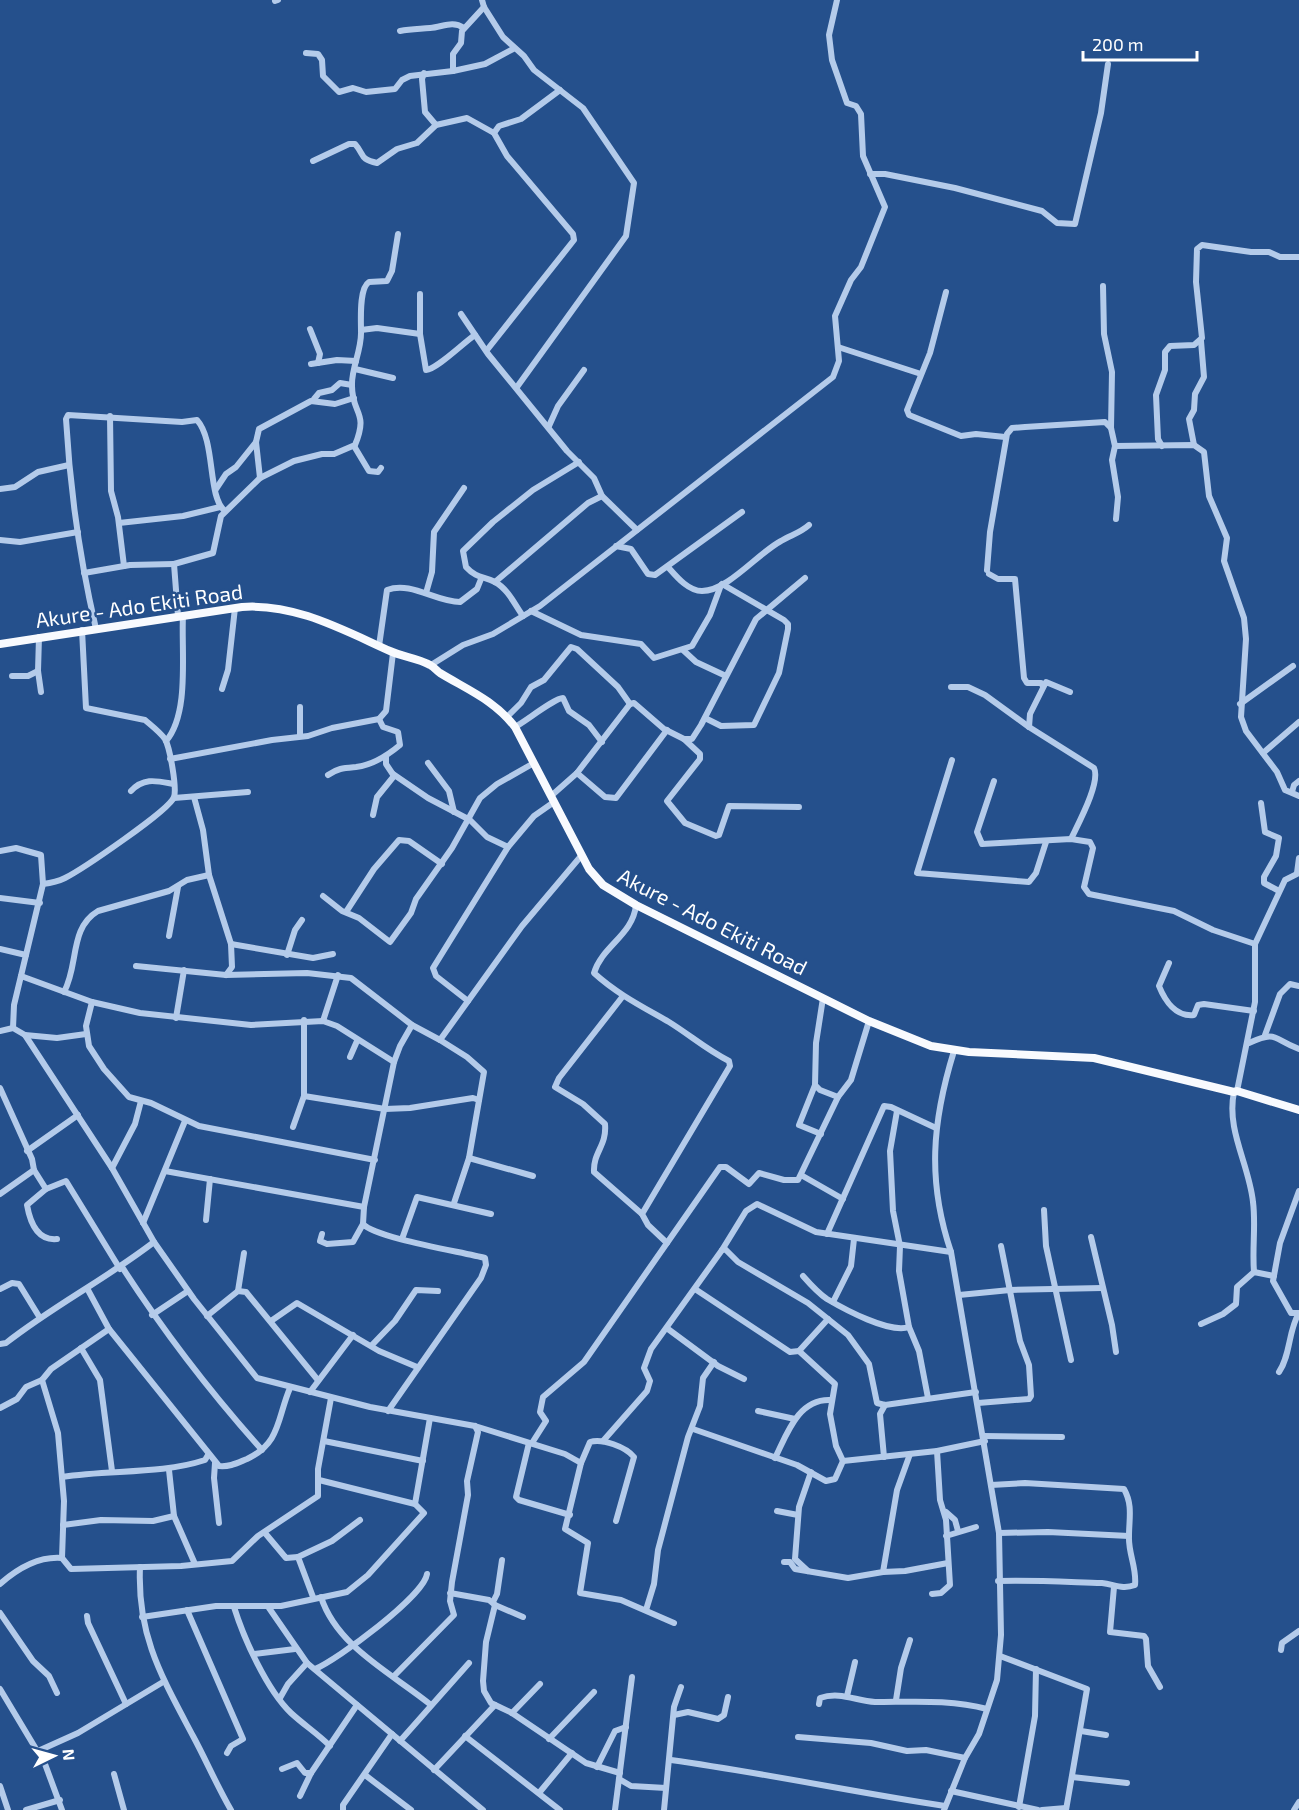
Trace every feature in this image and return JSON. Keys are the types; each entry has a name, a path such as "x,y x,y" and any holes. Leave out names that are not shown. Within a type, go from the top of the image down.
{"main road":[{"name":"Akure - Ado Ekiti Road","path":"0,644 255,606 313,618 393,653 431,665 438,672 489,700 514,727 581,856 603,885 636,905 869,1021 932,1046 954,1051 1073,1055 1235,1091 1299,1110"}],"street":[{"path":"431,665 463,645 493,634 531,611 822,388 837,372 838,348 834,326 835,316 851,280 861,267 884,212 884,203 863,156 861,114 856,106 847,103 832,60 829,35 837,0"},
{"path":"453,71 453,54 461,43 464,28 483,3 513,49 524,56 534,70 594,121 634,183 626,236 516,387"},
{"path":"400,31 446,24 458,24 464,28"},
{"path":"306,53 318,54 322,60 323,76 339,92 343,93 353,88 366,92 389,92 410,76 453,71 485,64 513,49"},
{"path":"873,176 955,188 1042,211 1057,223 1075,224 1101,113 1108,64"},
{"path":"424,73 422,79 425,112 436,125"},
{"path":"494,133 499,126 521,119 560,90"},
{"path":"313,161 349,144 355,144 360,156 377,163 397,149 417,143 436,125 467,118 494,133 507,156 573,234 574,240 487,350"},
{"path":"119,523 157,520 222,509 260,478 294,461 322,454 334,454 354,446 362,426 354,398 352,376 361,330 359,316 364,285 369,282 387,280 392,271 398,234"},
{"path":"1194,445 1189,419 1194,410 1195,394 1203,379 1196,252 1199,247 1269,252 1280,257 1299,257"},
{"path":"1103,286 1104,334 1112,372 1111,428 1114,446 1112,460 1118,497 1116,519"},
{"path":"946,292 939,327 908,405 909,415 961,436 971,434 1005,437"},
{"path":"420,294 420,334 424,343 426,370 475,335"},
{"path":"461,314 516,387 594,478 602,496 637,530"},
{"path":"361,330 377,328 420,334"},
{"path":"310,329 320,354 315,363 345,359 356,361"},
{"path":"1162,446 1158,440 1156,395 1165,370 1166,352 1170,346 1194,345 1201,341"},
{"path":"838,348 921,374"},
{"path":"355,369 393,378"},
{"path":"549,426 558,406 584,370"},
{"path":"260,478 256,442 259,429 318,397 319,393 332,390 352,376"},
{"path":"340,383 352,385"},
{"path":"311,401 335,404 354,398"},
{"path":"84,573 124,566 174,564 213,554 222,509 216,489 210,446 197,420 182,422 68,415 69,465 84,573 96,629"},
{"path":"110,416 111,491 119,523 124,566"},
{"path":"1043,686 1041,683 1027,683 1024,678 1015,579 998,579 988,572 990,532 1005,437 1012,428 1105,422 1111,428"},
{"path":"216,489 226,474 236,467 256,442"},
{"path":"1114,446 1194,445 1201,447 1206,458 1209,496 1227,538 1224,561 1244,614 1246,639 1240,704 1244,726 1281,779 1285,790 1296,794"},
{"path":"354,446 369,471 375,472 381,468"},
{"path":"523,616 507,593 495,582 481,579 466,567 462,555 466,546 533,490 579,462"},
{"path":"0,489 15,487 38,472 69,465"},
{"path":"426,593 432,572 434,532 465,488"},
{"path":"495,582 588,503 602,496"},
{"path":"616,546 631,549 651,576 668,567 686,551 741,512"},
{"path":"668,567 679,579 697,590 721,584 781,540 794,536 809,525"},
{"path":"0,540 20,542 78,532"},
{"path":"166,741 175,729 183,678 181,616 174,564"},
{"path":"684,739 695,736 756,619 766,608 805,578"},
{"path":"379,646 387,590 400,587 426,593 438,599 460,602 477,589 481,579"},
{"path":"705,718 722,726 750,726 758,720 764,700 783,661 788,629 788,624 766,608 721,584"},
{"path":"531,611 581,635 641,644 654,658 684,651 692,646 710,615 721,584"},
{"path":"222,689 228,670 235,608"},
{"path":"43,884 55,883 69,876 162,813 174,798 174,784 166,741 145,720 86,708 82,630"},
{"path":"39,638 38,671 41,692"},
{"path":"507,717 521,703 531,687 544,680 571,647 577,649 618,687 630,704"},
{"path":"684,651 696,662 726,676"},
{"path":"170,759 300,736 379,719 386,711 393,653"},
{"path":"1240,704 1293,666"},
{"path":"12,676 28,676 38,671"},
{"path":"1029,728 1030,714 1043,686 1050,682 1070,692"},
{"path":"951,687 971,688 999,704 1029,728 1096,770 1087,804 1071,839"},
{"path":"514,727 541,712 555,700 563,698 569,711 589,725 602,742"},
{"path":"630,704 634,703 667,730 684,739 700,754 700,759 667,801 685,823 716,836 719,835 729,806 799,807"},
{"path":"468,1001 436,976 433,968 508,847 534,816 577,772 630,704"},
{"path":"300,707 300,736"},
{"path":"328,775 344,766 354,767 386,758 400,745 400,737 395,730 383,727 379,719"},
{"path":"1263,753 1299,722"},
{"path":"577,772 605,797 616,798 667,730"},
{"path":"386,758 386,764 393,774 454,812 470,819 487,837 508,847"},
{"path":"952,760 917,873 1029,882 1036,873 1046,842"},
{"path":"428,763 445,785 454,812"},
{"path":"323,896 390,942 411,914 416,899 442,864 484,794 534,763"},
{"path":"373,815 377,797 393,774"},
{"path":"131,791 138,784 148,780 174,784"},
{"path":"994,781 977,832 982,844 1071,839 1093,845 1084,887 1089,894 1174,912 1213,930 1255,944"},
{"path":"1296,794 1294,785 1299,781"},
{"path":"174,798 248,792"},
{"path":"195,797 203,830 209,875 231,944 232,967 237,974"},
{"path":"1261,803 1264,832 1279,838 1276,856 1264,877 1264,883 1279,891"},
{"path":"346,912 374,869 399,840 409,841 442,864"},
{"path":"0,850 16,848 41,855 43,884 14,1010 14,1028"},
{"path":"440,1040 526,920 581,856"},
{"path":"1202,1324 1227,1312 1236,1304 1237,1287 1254,1272 1256,1226 1246,1165 1231,1118 1235,1091 1249,1043 1254,1011 1255,944 1279,891 1289,876 1298,873 1299,858"},
{"path":"64,992 78,940 88,917 98,911 178,887 187,880 209,875"},
{"path":"169,936 178,887"},
{"path":"0,898 40,903"},
{"path":"636,905 633,920 597,964 594,973 623,996 671,1023 709,1051 729,1061 730,1066 642,1214"},
{"path":"287,955 295,930 302,920"},
{"path":"231,944 313,958 333,954"},
{"path":"0,949 26,955"},
{"path":"1169,963 1159,986 1166,1002 1175,1009 1190,1016 1194,1015 1198,1005 1204,1004 1254,1011"},
{"path":"136,966 226,975 338,975 359,983 412,1025 467,1057 484,1072 469,1158 454,1203"},
{"path":"226,975 232,967"},
{"path":"176,1018 184,970"},
{"path":"323,1020 338,975"},
{"path":"21,976 92,1002 131,1012 251,1025 323,1020 337,1026 357,1041 394,1062"},
{"path":"1265,1035 1283,990 1290,984 1299,986"},
{"path":"623,996 559,1078 555,1087 583,1104 605,1124 607,1138 593,1160 594,1172 642,1214 648,1225 667,1243"},
{"path":"821,1134 799,1125 815,1085 816,1042 823,998"},
{"path":"92,1002 86,1034 92,1051 104,1069 129,1097 184,1121 260,1140 375,1160"},
{"path":"293,1127 304,1096 304,1020"},
{"path":"570,1515 519,1500 516,1497 531,1443 546,1421 540,1412 543,1396 584,1362 721,1166 726,1167 749,1184 759,1173 793,1182 801,1175 838,1097 851,1080 869,1021"},
{"path":"322,1234 320,1241 327,1244 353,1242 363,1224 364,1207 394,1062 412,1025"},
{"path":"0,1030 14,1028 25,1035 112,1168 154,1242 188,1291 257,1378 331,1398 475,1426 564,1454 582,1463"},
{"path":"25,1035 57,1038 86,1034"},
{"path":"1249,1043 1265,1035 1279,1038 1299,1049"},
{"path":"350,1058 357,1041"},
{"path":"671,1760 814,1782 878,1797 945,1808 965,1758 979,1734 997,1680 1000,1656 999,1533 959,1295 951,1252 942,1225 933,1159 936,1128 954,1051"},
{"path":"815,1085 820,1090 838,1097"},
{"path":"0,1088 34,1170 46,1189"},
{"path":"304,1096 386,1109 410,1108 473,1098 479,1100"},
{"path":"112,1168 135,1124 141,1101"},
{"path":"827,1234 866,1150 880,1110 887,1106 936,1128"},
{"path":"897,1111 890,1151 893,1211 900,1246 899,1271 909,1327 919,1351 928,1398"},
{"path":"27,1151 78,1114"},
{"path":"143,1223 184,1121"},
{"path":"469,1158 533,1176"},
{"path":"0,1194 34,1170"},
{"path":"165,1171 364,1207"},
{"path":"801,1175 843,1198"},
{"path":"206,1220 210,1179"},
{"path":"57,1239 47,1240 39,1236 26,1207 28,1202 46,1189 66,1181 152,1315 200,1378 262,1450"},
{"path":"1279,1372 1290,1344 1294,1322 1299,1313 1291,1313 1274,1287 1274,1276 1280,1243 1299,1191"},
{"path":"402,1239 417,1197 454,1203 491,1214"},
{"path":"603,1441 610,1436 647,1390 650,1381 644,1368 651,1349 668,1329 746,1211 757,1204 796,1224 827,1234 951,1252"},
{"path":"1044,1210 1044,1235 1071,1360"},
{"path":"363,1224 369,1230 485,1258 486,1264 481,1278 388,1410"},
{"path":"1091,1238 1112,1325 1116,1352"},
{"path":"833,1302 851,1266 854,1239"},
{"path":"0,1344 6,1343 40,1318 88,1290 154,1242"},
{"path":"978,1403 1029,1399 1031,1396 1029,1365 1020,1341 1001,1246"},
{"path":"722,1250 725,1249 738,1262 808,1303 848,1335 869,1364 877,1403 885,1405 976,1392"},
{"path":"207,1316 238,1291 244,1253"},
{"path":"1254,1272 1274,1276"},
{"path":"803,1276 819,1293 873,1322 898,1328 909,1327"},
{"path":"0,1290 12,1283 19,1284 40,1318"},
{"path":"959,1295 1010,1290 1102,1288"},
{"path":"694,1289 790,1353 799,1351 828,1319"},
{"path":"88,1290 110,1329 215,1463 223,1466 234,1465 262,1450 276,1432 290,1388"},
{"path":"372,1345 395,1321 416,1290 438,1291"},
{"path":"152,1315 188,1291"},
{"path":"238,1291 246,1292 317,1380"},
{"path":"271,1322 297,1303 398,1360 417,1367"},
{"path":"0,1408 17,1399 26,1387 42,1380 51,1369 110,1329"},
{"path":"668,1329 714,1362 744,1379"},
{"path":"310,1392 353,1335"},
{"path":"81,1348 100,1380 112,1471"},
{"path":"693,1429 831,1481 835,1479 843,1461 836,1446 830,1400 835,1384 799,1351"},
{"path":"646,1610 654,1584 658,1550 688,1437 700,1406 703,1378 714,1362"},
{"path":"42,1380 57,1423 62,1477 62,1558 67,1566 75,1570 224,1563 236,1560 246,1545 318,1496 322,1482 318,1469 331,1398"},
{"path":"775,1458 795,1419 806,1407 822,1400 830,1400"},
{"path":"884,1457 880,1414 885,1405"},
{"path":"758,1411 795,1419"},
{"path":"415,1504 430,1418"},
{"path":"394,1676 454,1615 450,1593 468,1496 467,1481 478,1432 475,1426"},
{"path":"843,1461 937,1451 984,1439 1062,1437"},
{"path":"324,1441 423,1461"},
{"path":"616,1521 634,1457 629,1452 603,1441 590,1442 582,1463 566,1532 588,1543 580,1593 621,1600 674,1623"},
{"path":"932,1594 941,1593 950,1585 945,1512 940,1500 937,1451"},
{"path":"883,1572 897,1490 910,1454"},
{"path":"62,1477 112,1471 169,1470 205,1460 208,1455"},
{"path":"215,1463 214,1483 219,1523"},
{"path":"169,1470 168,1485 174,1516 195,1564"},
{"path":"808,1571 795,1559 798,1515 811,1472"},
{"path":"142,1617 187,1610 234,1607 269,1608 313,1597 347,1592 368,1575 423,1516 423,1511 415,1504 322,1482"},
{"path":"991,1485 1025,1483 1124,1489 1131,1511 1129,1536 1135,1585 1114,1587 1102,1583 1054,1580 998,1581"},
{"path":"777,1511 798,1515"},
{"path":"945,1512 955,1520 958,1532"},
{"path":"63,1525 101,1520 153,1521 174,1516"},
{"path":"265,1533 286,1557 298,1557 332,1541 360,1520"},
{"path":"946,1536 976,1527"},
{"path":"999,1533 1048,1532 1129,1536"},
{"path":"0,1584 20,1568 48,1557 62,1558"},
{"path":"298,1557 313,1597"},
{"path":"502,1560 486,1642 484,1691 495,1705 512,1713 572,1754 620,1776 631,1786 666,1788"},
{"path":"784,1562 790,1562 795,1569 848,1578 948,1563"},
{"path":"140,1567 139,1594 148,1644 163,1682 231,1810"},
{"path":"315,1669 355,1646 420,1588 427,1574"},
{"path":"1114,1587 1110,1632 1143,1636 1146,1639 1146,1660 1160,1687"},
{"path":"450,1593 494,1604 523,1617"},
{"path":"321,1597 325,1607 355,1646 430,1705"},
{"path":"234,1607 239,1624 254,1654 290,1713 330,1746"},
{"path":"269,1608 295,1649 307,1663 483,1810"},
{"path":"187,1610 232,1718 243,1735 243,1739 231,1746 227,1753"},
{"path":"0,1613 33,1661 49,1676 57,1693"},
{"path":"87,1616 88,1623 126,1704"},
{"path":"1281,1650 1282,1643 1299,1631"},
{"path":"896,1700 901,1668 910,1640"},
{"path":"254,1654 295,1649"},
{"path":"951,1791 1019,1808 1066,1809 1087,1689 1000,1656"},
{"path":"848,1696 855,1662"},
{"path":"280,1698 288,1684 307,1663"},
{"path":"400,1741 469,1663"},
{"path":"1019,1808 1035,1716 1036,1669"},
{"path":"615,1810 632,1677"},
{"path":"38,1751 78,1733 163,1682"},
{"path":"512,1713 540,1684"},
{"path":"666,1810 666,1788 671,1760 674,1715 681,1687"},
{"path":"0,1689 38,1751 60,1800 62,1810"},
{"path":"549,1739 594,1692"},
{"path":"819,1704 820,1698 827,1696 848,1696 871,1701 972,1704 987,1709"},
{"path":"674,1715 688,1712 718,1719 724,1715 728,1697"},
{"path":"300,1796 311,1773 357,1705"},
{"path":"434,1770 495,1705"},
{"path":"597,1767 615,1731 626,1727"},
{"path":"1081,1731 1106,1735"},
{"path":"343,1810 343,1805 392,1734"},
{"path":"465,1736 560,1810"},
{"path":"798,1737 871,1743 907,1751 937,1752 965,1758"},
{"path":"539,1793 572,1754"},
{"path":"282,1769 297,1763 305,1773 311,1773"},
{"path":"114,1774 124,1810"},
{"path":"365,1775 411,1810"},
{"path":"1072,1777 1127,1783"},
{"path":"0,1785 8,1810"},
{"path":"26,1810 60,1800"},
{"path":"1294,1810 1299,1802"}]}
